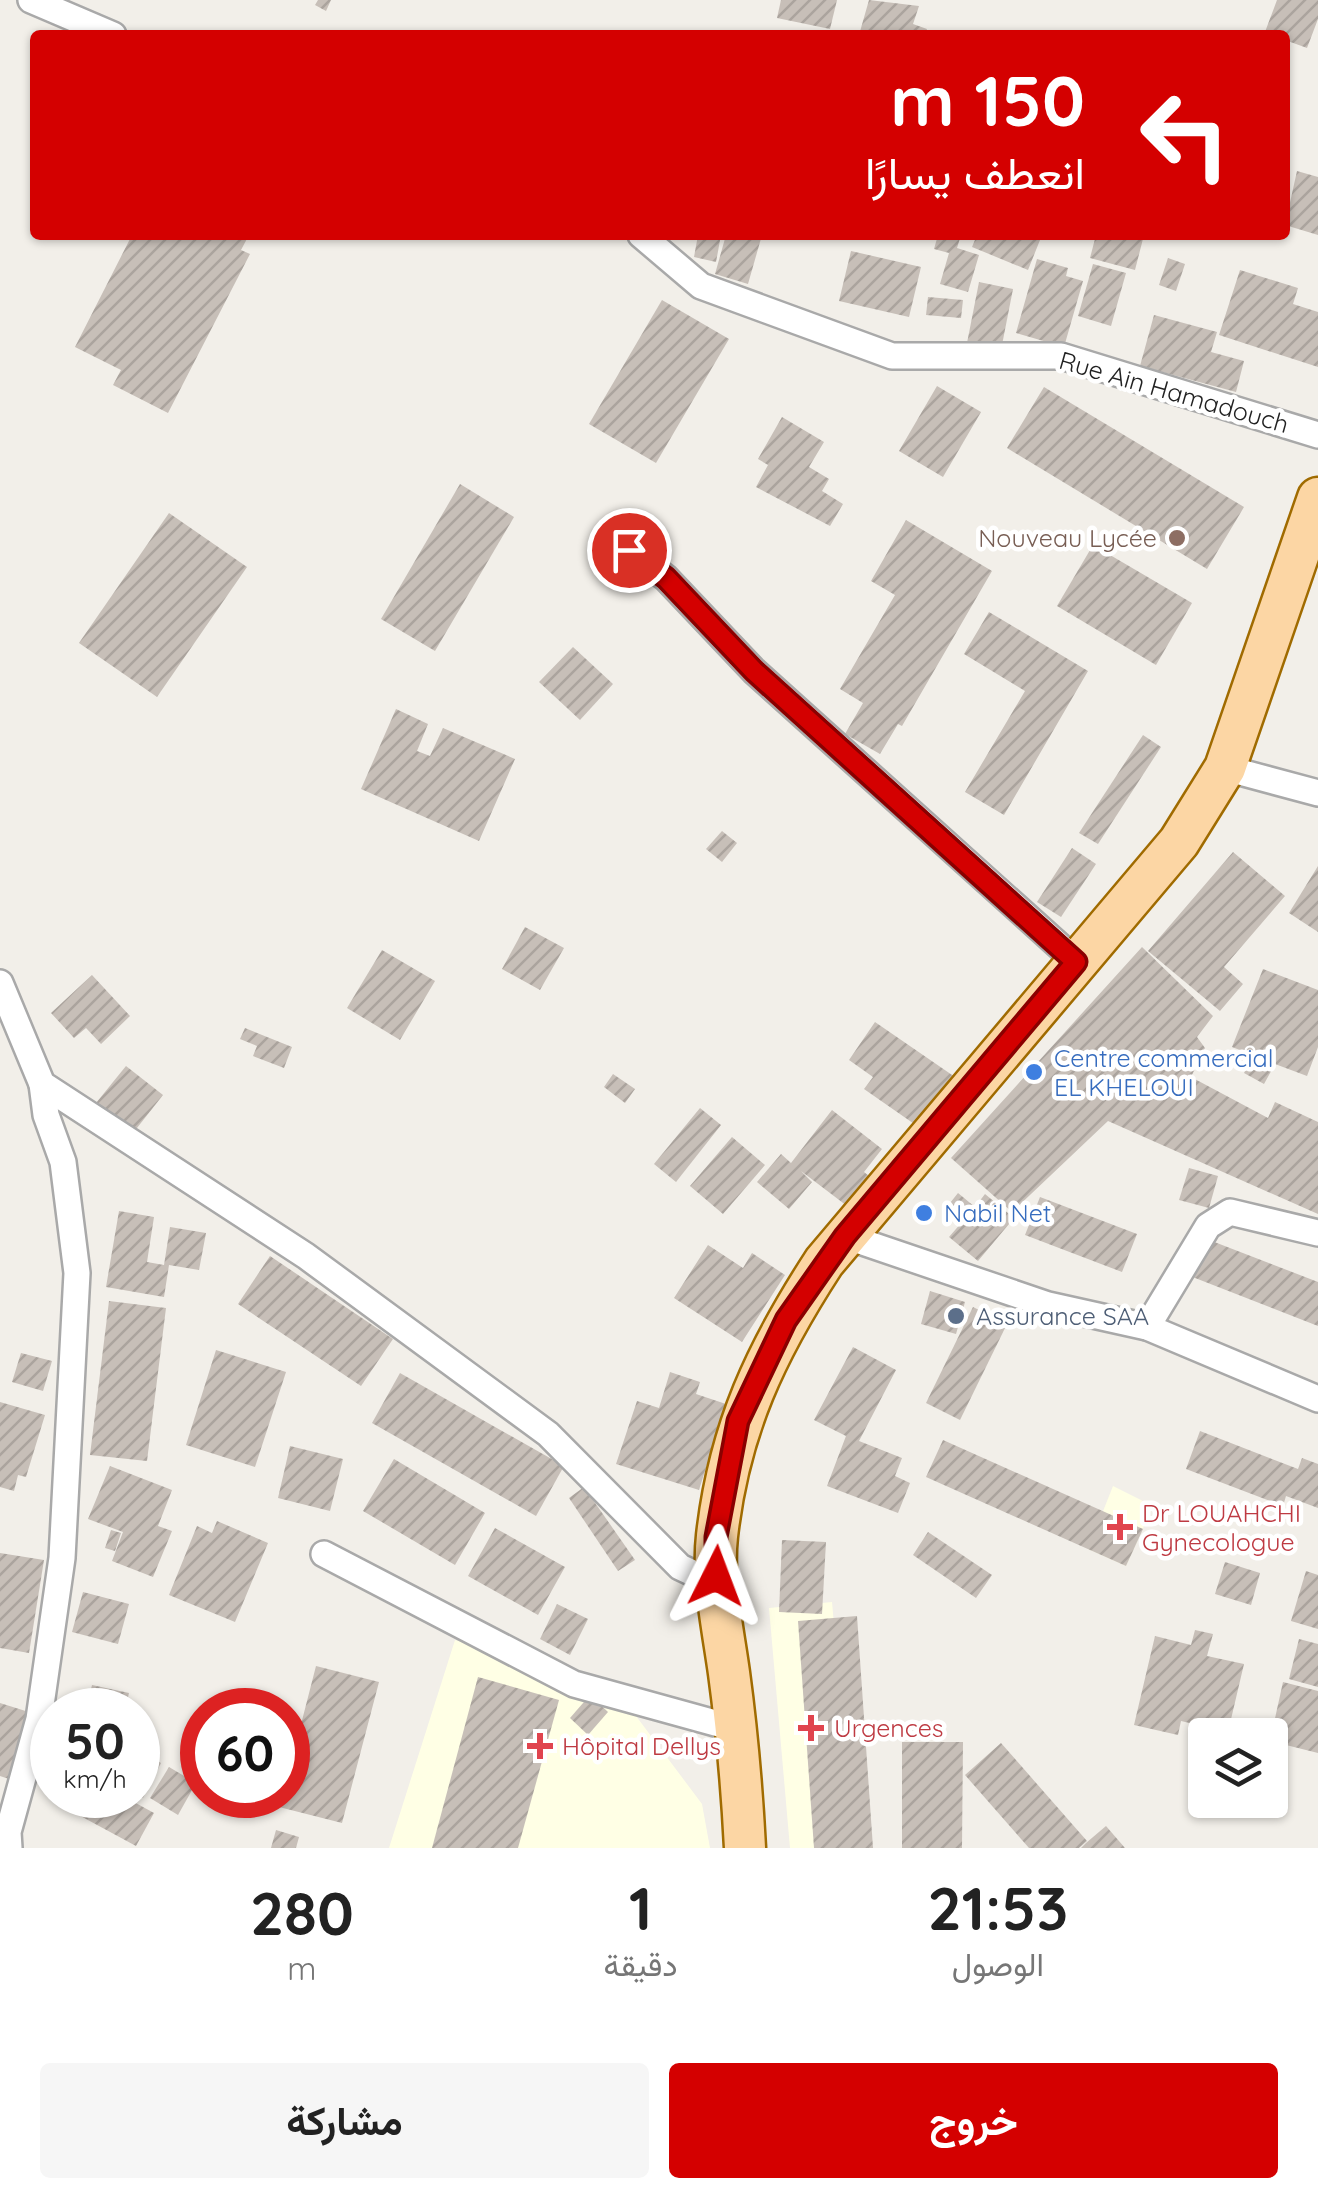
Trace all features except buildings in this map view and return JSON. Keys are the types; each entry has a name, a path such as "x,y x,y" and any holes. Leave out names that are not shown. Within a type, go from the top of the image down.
{"main road":[{"path":"746,1848 737,1730 716,1576 716,1537 738,1421 786,1320 845,1236 1179,842 1225,768 1318,498"}],"street":[{"path":"47,4 102,30"},
{"name":"Rue Ain Hamadouch","path":"647,240 701,286 892,356 1060,356 1318,434"},
{"path":"629,550 666,578 754,671 1076,962"},
{"path":"1225,768 1318,793"},
{"path":"0,984 42,1084 46,1115 63,1162 77,1274 62,1558 39,1719 8,1832 9,1848"},
{"path":"42,1084 322,1268 548,1434 680,1566 697,1575 716,1576"},
{"path":"1147,1327 1208,1226 1230,1212 1318,1233"},
{"path":"845,1236 1048,1305 1147,1327 1318,1399"},
{"path":"324,1554 574,1684 737,1730"}],"shaded area":[{"name":"Dr LOUAHCHI Gynecologue","path":"1113,1486 1153,1506 1126,1566 1088,1549"},
{"name":"Urgences","path":"832,1602 854,1848 790,1848 769,1608"},
{"name":"Hôpital Dellys","path":"455,1640 615,1688 702,1804 710,1848 389,1848"}],"place":[{"name":"Nouveau Lycée","path":"1177,538"},
{"name":"Centre commercial EL KHELOUI","path":"1034,1072"},
{"name":"Nabil Net","path":"924,1213"},
{"name":"Assurance SAA","path":"956,1316"},
{"name":"Dr LOUAHCHI Gynecologue","path":"1120,1527"},
{"name":"Urgences","path":"811,1728"},
{"name":"Hôpital Dellys","path":"540,1746"}],"route":[{"path":"629,550 666,578 754,671 1076,962 845,1236 786,1320 738,1421 716,1537 716,1576"}]}
